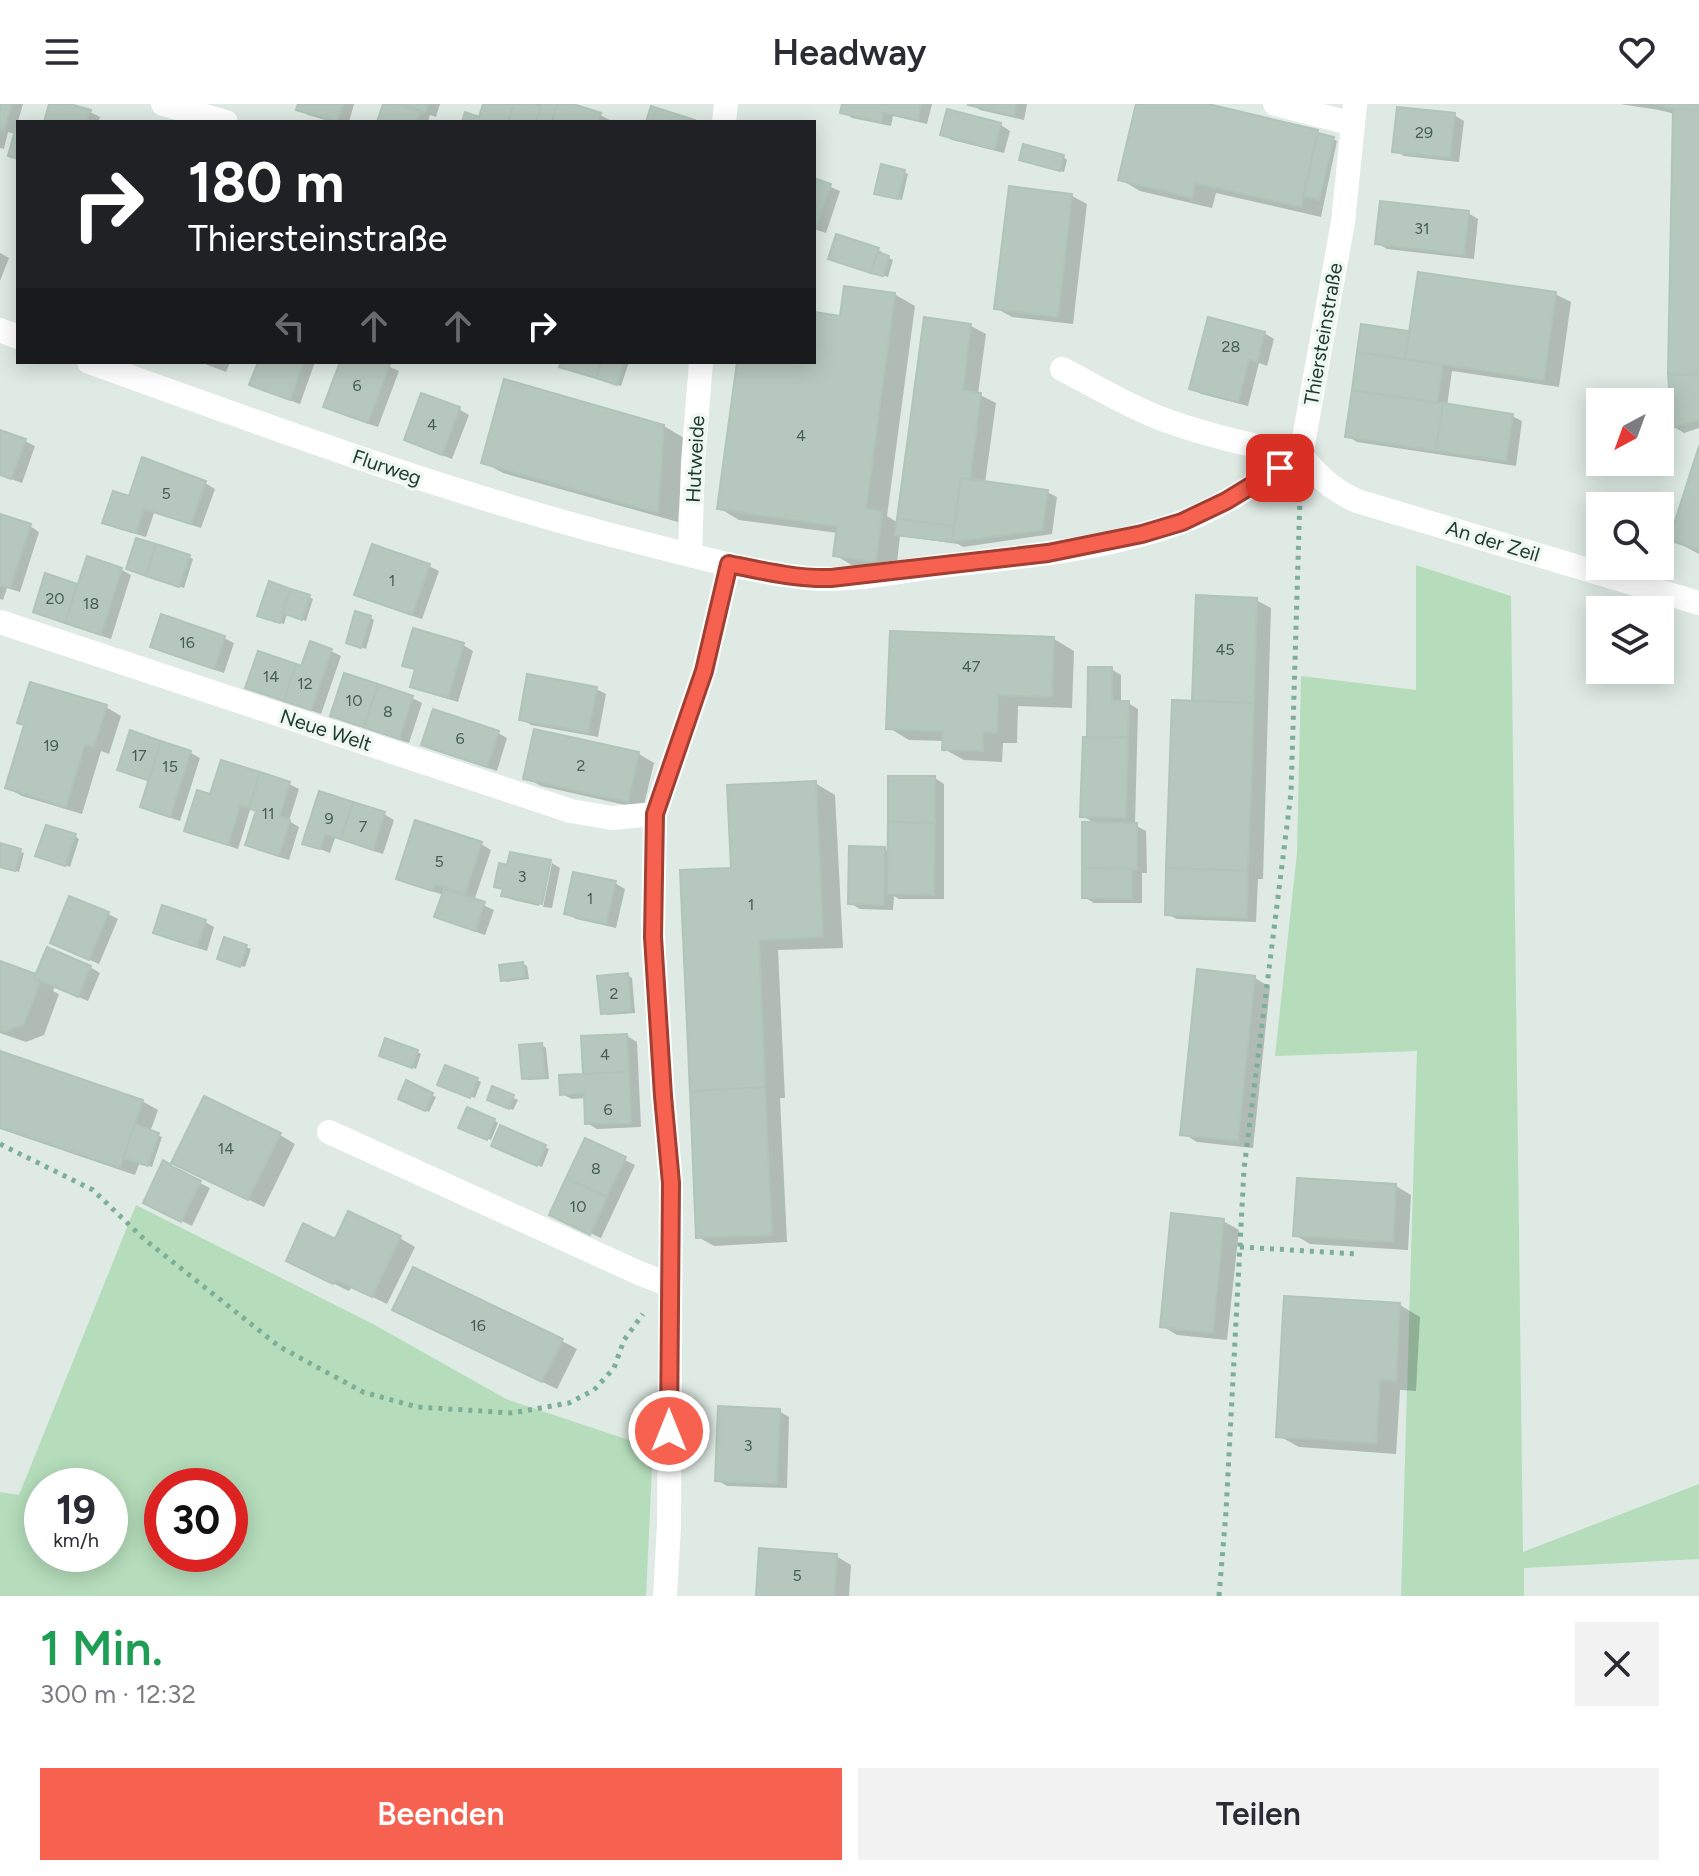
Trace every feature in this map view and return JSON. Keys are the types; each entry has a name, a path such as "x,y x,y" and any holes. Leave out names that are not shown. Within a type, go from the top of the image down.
{"street":[{"path":"163,104 219,120"},
{"path":"1275,104 1354,114"},
{"name":"Thiersteinstraße","path":"1301,455 1343,222 1354,114"},
{"name":"Flurweg","path":"95,364 419,479 546,518 690,555"},
{"name":"Hutweide","path":"690,555 701,364"},
{"path":"1062,369 1168,421 1249,445 1301,455"},
{"path":"690,555 812,578 851,577 1048,553 1142,534 1182,522 1226,501 1301,455"},
{"name":"An der Zeil","path":"1301,455 1321,479 1357,501 1699,603"},
{"path":"665,1596 669,1526 671,1183 653,937 655,814 704,671 729,564"},
{"name":"Neue Welt","path":"0,622 571,811 612,818 655,814"},
{"path":"329,1132 639,1273 670,1295"}],"path":[{"path":"1219,1596 1244,1169 1291,793 1301,455"},
{"path":"0,1144 93,1190 144,1239 280,1347 363,1392 417,1407 512,1413 569,1403 594,1390 614,1368 624,1340 641,1315 670,1295"},
{"path":"1240,1247 1358,1254"}],"green space":[{"path":"1416,565 1511,596 1523,1552 1699,1484 1699,1559 1524,1568 1524,1596 1401,1596 1417,1051 1275,1056 1297,853 1301,676 1416,690"},
{"path":"136,1205 373,1324 506,1399 653,1448 646,1596 0,1596 0,1492 19,1495 24,1483 24,1572 128,1572 128,1468 30,1468"}],"building":[{"path":"0,104 12,104 4,130 0,128"},
{"path":"49,104 70,104 91,110 88,120 45,120"},
{"path":"298,104 343,104 338,120 296,110"},
{"path":"383,104 399,104 420,111 418,120 378,120"},
{"path":"399,104 428,104 426,113"},
{"path":"483,104 514,104 509,120 463,120 465,112 479,117"},
{"path":"514,104 541,107 537,120 509,120"},
{"path":"542,104 557,104 553,120 537,120"},
{"path":"557,104 573,104 601,113 599,120 553,120"},
{"path":"842,104 921,104 918,120 883,112 881,122 840,113"},
{"path":"969,104 1016,104 1014,116"},
{"path":"1136,104 1208,104 1318,130 1301,207 1195,183 1192,198 1118,180"},
{"path":"1654,104 1699,104 1699,110 1673,109"},
{"path":"651,106 695,120 647,120"},
{"path":"1397,107 1455,113 1450,158 1392,152"},
{"path":"947,109 1001,123 995,149 940,135"},
{"path":"1673,109 1699,110 1699,375 1668,374"},
{"path":"15,130 16,158 8,156"},
{"path":"1318,133 1334,137 1319,200 1303,196"},
{"path":"1023,144 1064,155 1060,171 1019,160"},
{"path":"881,164 905,170 898,199 874,194"},
{"path":"816,179 831,184 816,229"},
{"path":"1009,186 1072,194 1058,317 994,309"},
{"path":"1380,201 1469,211 1464,255 1375,244"},
{"path":"836,234 879,248 871,273 828,259"},
{"path":"878,252 889,256 883,276 871,273"},
{"path":"1418,272 1556,292 1544,380 1405,359"},
{"path":"844,286 895,293 866,509 882,511 876,562 833,556 837,526 717,509 737,364 816,364 816,312 840,316"},
{"path":"924,317 971,324 963,390 981,393 970,479 961,478 954,526 897,519"},
{"path":"1208,317 1265,332 1257,362 1249,359 1238,402 1189,389"},
{"path":"1361,324 1409,331 1405,359 1357,352"},
{"path":"1357,352 1443,365 1437,403 1352,390"},
{"path":"257,364 303,364 290,400 249,385"},
{"path":"339,364 390,364 368,423 323,407"},
{"path":"560,364 600,364 596,378 559,367"},
{"path":"600,364 623,364 617,385 596,378"},
{"path":"1668,374 1699,375 1699,420 1674,427 1674,388 1669,388"},
{"path":"504,379 664,425 658,513 481,463"},
{"path":"1352,390 1443,403 1436,451 1345,437"},
{"path":"421,393 460,407 442,455 404,440"},
{"path":"1443,403 1513,414 1506,461 1436,451"},
{"path":"0,430 26,439 11,479 0,475"},
{"path":"1699,446 1699,550 1674,542 1674,524"},
{"path":"142,457 206,481 191,524 144,509 136,533 102,523 113,491 129,496"},
{"path":"961,478 1048,490 1042,530 952,542"},
{"path":"0,514 31,524 10,588 0,585"},
{"path":"897,519 954,526 952,542 894,535"},
{"path":"136,538 156,544 146,576 126,569"},
{"path":"156,544 190,555 179,587 146,576"},
{"path":"372,544 430,564 412,615 354,595"},
{"path":"87,556 122,568 101,635 65,623"},
{"path":"45,573 77,584 65,623 33,612"},
{"path":"269,581 291,589 280,623 257,616"},
{"path":"291,589 310,595 302,620 282,613"},
{"path":"1196,595 1257,598 1254,703 1192,701"},
{"path":"355,611 371,616 361,648 346,643"},
{"path":"161,614 225,636 214,669 150,647"},
{"path":"413,628 464,643 448,698 410,687 415,669 402,666"},
{"path":"890,631 1054,637 1052,697 998,695 997,733 983,732 983,751 942,750 943,731 886,729"},
{"path":"310,641 332,649 311,710 284,701 296,664 301,666"},
{"path":"258,651 296,664 284,701 245,688"},
{"path":"1088,667 1112,667 1112,701 1129,701 1128,737 1087,737"},
{"path":"344,673 378,684 364,727 330,716"},
{"path":"527,674 597,687 588,733 519,720"},
{"path":"30,682 107,705 94,747 85,744 66,807 5,788 24,725 17,723"},
{"path":"378,684 413,696 399,739 364,727"},
{"path":"1172,700 1254,703 1248,871 1166,868"},
{"path":"433,709 499,731 487,767 421,745"},
{"path":"534,729 639,752 628,802 523,779"},
{"path":"130,730 161,741 149,780 117,770"},
{"path":"1083,737 1128,738 1126,818 1080,817"},
{"path":"161,741 191,751 170,817 140,807"},
{"path":"221,760 260,772 249,808 240,806 228,845 184,831 197,790 210,794"},
{"path":"260,772 290,782 280,816 290,820 279,856 245,845 256,811 249,808"},
{"path":"888,776 935,776 935,823 888,822"},
{"path":"816,781 823,937 759,940 765,1087 690,1091 680,870 731,868 727,785"},
{"path":"319,791 353,802 341,839 325,834 320,849 302,844"},
{"path":"353,802 385,812 373,850 341,839"},
{"path":"415,820 482,842 465,894 435,884 433,891 396,879"},
{"path":"888,822 935,823 934,895 887,894"},
{"path":"1082,822 1137,823 1137,869 1082,868"},
{"path":"46,825 76,834 65,866 35,856"},
{"path":"0,843 21,849 15,871 0,867"},
{"path":"849,846 885,847 884,905 848,904"},
{"path":"510,852 551,860 542,904 501,896 503,889 494,887 499,863 507,865"},
{"path":"1082,868 1132,869 1132,899 1082,898"},
{"path":"1166,868 1248,871 1247,918 1165,915"},
{"path":"573,872 616,881 606,924 564,914"},
{"path":"444,889 485,902 475,931 434,917"},
{"path":"69,896 109,912 89,960 50,943"},
{"path":"162,905 206,920 197,947 153,933"},
{"path":"224,937 247,945 240,967 217,959"},
{"path":"47,947 91,966 78,997 34,978"},
{"path":"0,961 36,974 34,978 40,981 24,1024 5,1032 0,1030"},
{"path":"523,962 525,977 501,981 499,965"},
{"path":"1197,969 1255,976 1238,1141 1180,1135"},
{"path":"628,973 631,1011 601,1014 597,976"},
{"path":"627,1034 629,1072 583,1074 581,1036"},
{"path":"385,1038 418,1050 412,1068 379,1056"},
{"path":"542,1043 545,1077 522,1079 519,1045"},
{"path":"0,1051 143,1100 120,1168 0,1127"},
{"path":"445,1065 478,1078 470,1098 437,1085"},
{"path":"629,1072 631,1123 585,1124 584,1093 560,1095 559,1075"},
{"path":"406,1080 433,1093 425,1111 398,1099"},
{"path":"492,1086 514,1095 509,1109 487,1100"},
{"path":"765,1087 772,1235 696,1238 690,1091"},
{"path":"204,1096 281,1133 248,1200 171,1163"},
{"path":"467,1107 495,1119 487,1140 458,1128"},
{"path":"135,1124 159,1133 148,1166 123,1158"},
{"path":"500,1125 546,1145 537,1166 491,1146"},
{"path":"585,1138 626,1157 607,1197 566,1178"},
{"path":"163,1160 201,1181 181,1222 143,1203"},
{"path":"566,1178 607,1197 590,1235 549,1215"},
{"path":"1297,1178 1396,1184 1393,1242 1293,1236"},
{"path":"348,1211 401,1236 372,1297 336,1280 333,1284 286,1261 303,1223 335,1239"},
{"path":"1171,1213 1224,1219 1213,1333 1160,1327"},
{"path":"413,1267 563,1339 542,1382 392,1310"},
{"path":"1284,1296 1400,1303 1396,1381 1380,1380 1376,1443 1276,1437"},
{"path":"718,1406 780,1409 777,1484 715,1481"},
{"path":"759,1548 837,1554 834,1596 756,1596"}],"route":[{"path":"669,1431 671,1183 653,937 655,814 704,671 729,564 777,574 831,578 1048,553 1142,534 1182,522 1226,501 1280,468"}]}
